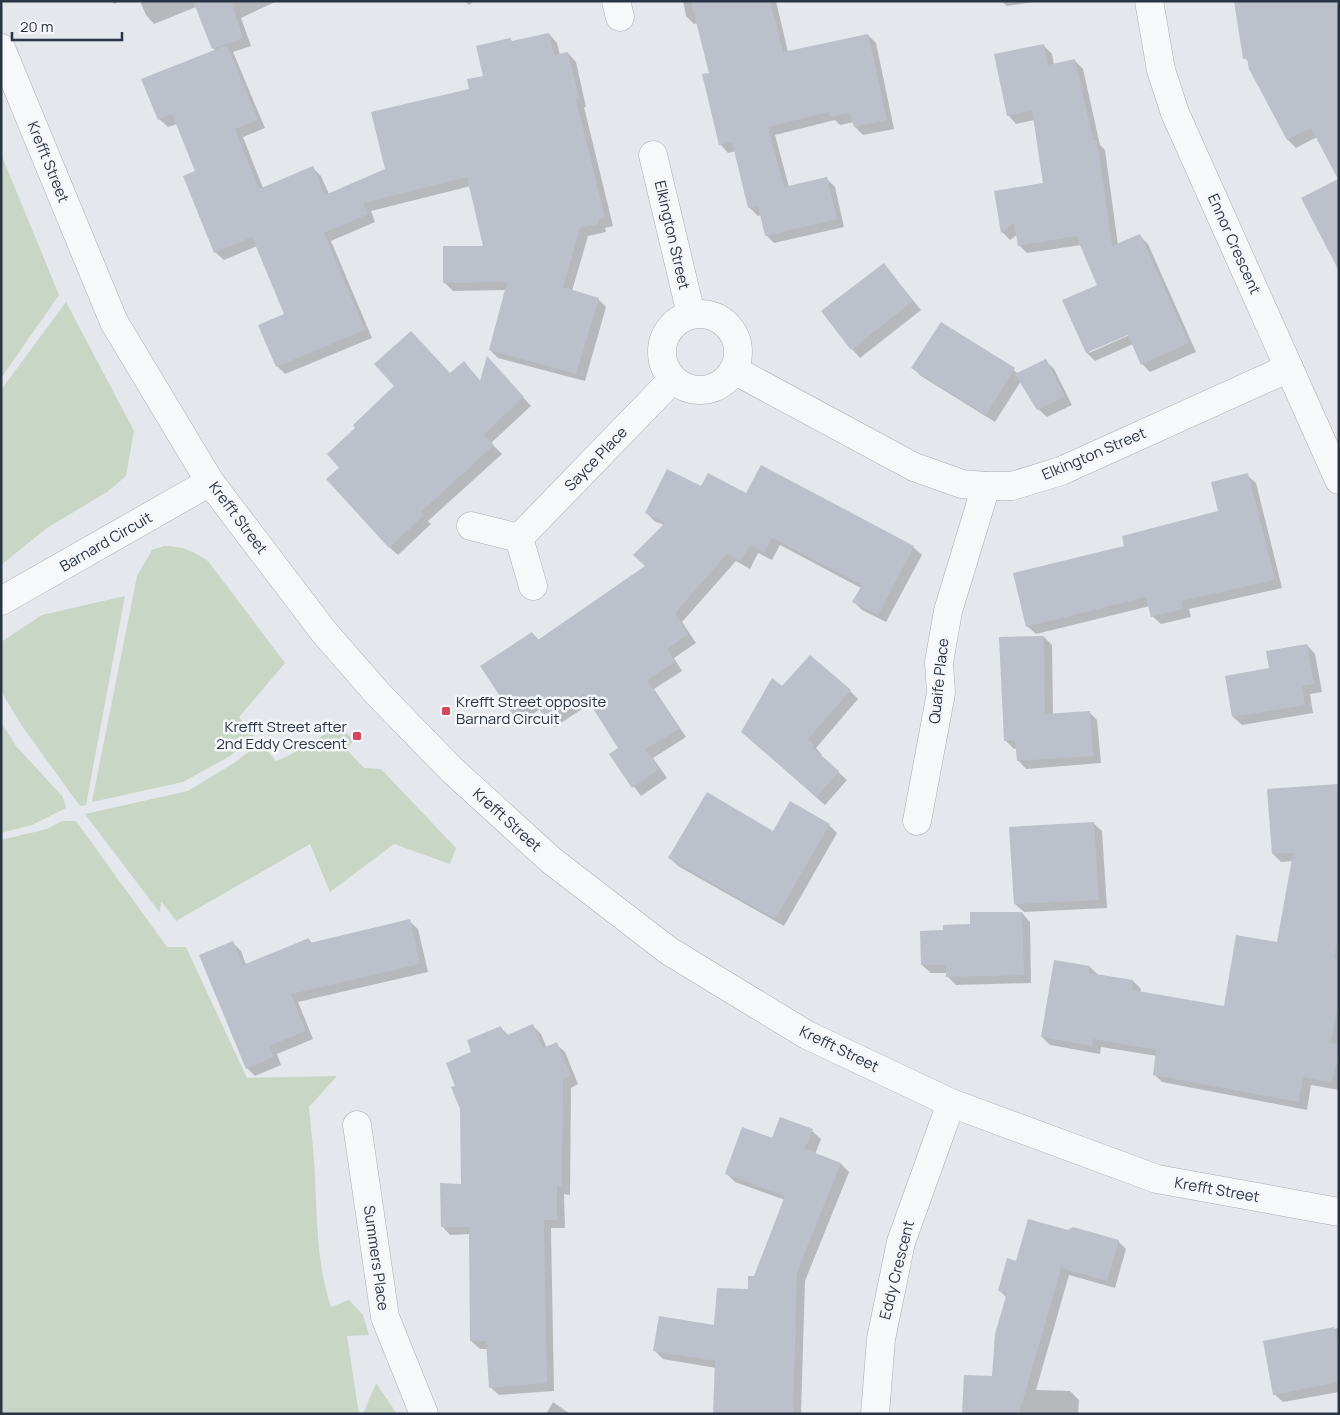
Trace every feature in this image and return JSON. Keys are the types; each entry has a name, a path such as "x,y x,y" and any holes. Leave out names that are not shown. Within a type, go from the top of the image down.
{"street":[{"name":"Ennor Crescent","path":"1149,1 1161,70 1175,113 1339,480"},
{"name":"Krefft Street","path":"1,48 114,322 210,482 324,632 378,694 452,770 552,861 669,951 807,1035 951,1103 1157,1179 1339,1212"},
{"name":"Elkington Street","path":"653,155 690,314"},
{"path":"690,314 712,316 719,319 730,328 737,342 738,356 734,370 725,382 712,389 698,391 684,388 672,380 663,366 661,350 665,334 676,322 690,314"},
{"name":"Elkington Street","path":"734,370 914,467 962,484 1012,486 1061,471 1289,368"},
{"name":"Sayce Place","path":"519,538 672,380"},
{"name":"Barnard Circuit","path":"1,601 210,482"},
{"name":"Quaife Place","path":"917,821 941,693 939,662 948,611 986,486"},
{"path":"471,526 519,538 533,586"},
{"name":"Eddy Crescent","path":"875,1414 881,1339 901,1242 951,1103"},
{"name":"Summers Place","path":"357,1126 385,1317 424,1414"}],"green space":[{"path":"1,154 59,295 1,378"},
{"path":"66,302 134,431 126,476 107,492 47,528 1,565 1,390"},
{"path":"164,546 187,550 208,561 285,663 239,717 254,736 230,756 183,782 92,802 137,576 152,550"},
{"path":"125,596 86,805 80,806 22,726 1,691 1,642 42,615"},
{"path":"1,722 16,746 63,797 66,808 32,825 1,833"},
{"path":"339,726 354,740 346,749 364,768 381,769 456,848 450,864 394,844 330,892 310,844 176,921 161,901 160,913 85,814 188,791 234,763 261,743 276,761"},
{"path":"62,821 76,821 167,947 186,947 247,1078 337,1076 309,1107 315,1168 318,1243 326,1291 331,1307 349,1300 363,1315 369,1335 347,1336 359,1414 1,1414 1,840 47,829"},
{"path":"376,1383 397,1414 363,1414"}],"building":[{"path":"193,1 231,1 243,38 212,49"},
{"path":"691,1 770,1 783,52 868,34 887,120 854,127 850,113 831,117 829,112 768,127 784,187 827,177 837,219 765,236 758,206 748,208 732,142 719,145 702,74 709,73"},
{"path":"1234,1 1339,1 1339,271 1301,198 1338,179 1311,128 1287,140 1249,69 1247,58 1243,59"},
{"path":"549,33 554,55 568,52 579,98 576,99 605,218 598,220 598,224 580,228 563,287 599,298 576,374 489,350 507,282 443,283 443,246 483,246 467,177 363,203 368,214 324,233 365,330 276,367 258,325 284,314 252,237 214,253 183,176 195,171 172,114 158,120 141,79 227,45 258,120 235,129 259,189 313,166 325,195 385,169 371,112 469,89 467,79 483,76 476,46 510,38 512,41"},
{"path":"1044,44 1048,65 1075,59 1093,140 1097,140 1112,246 1140,234 1189,343 1141,365 1128,335 1086,353 1062,300 1097,285 1076,236 1018,246 1014,223 1001,233 994,191 1043,183 1032,110 1007,116 994,54"},
{"path":"884,263 913,301 851,350 821,311"},
{"path":"941,322 1015,368 986,415 911,368"},
{"path":"411,331 450,373 464,361 480,381 487,356 524,397 484,434 494,445 421,512 424,515 389,548 326,479 339,468 327,454 355,428 353,425 394,386 374,364"},
{"path":"1046,359 1065,396 1037,410 1015,374"},
{"path":"761,465 914,546 878,615 852,602 862,585 772,538 764,553 750,545 741,561 727,554 675,613 688,634 667,649 675,662 647,680 679,729 646,749 659,769 632,788 609,754 618,748 584,694 546,719 533,700 512,714 480,666 532,632 538,640 645,566 633,555 665,523 645,513 667,469 701,486 708,473 746,493"},
{"path":"1248,473 1275,580 1181,601 1183,609 1151,617 1146,597 1026,627 1013,573 1124,546 1122,536 1218,511 1211,482"},
{"path":"1044,636 1045,714 1090,711 1093,756 1017,761 1015,740 1004,741 999,637"},
{"path":"1307,644 1314,684 1302,686 1305,705 1232,717 1225,676 1269,668 1266,651"},
{"path":"810,655 851,690 808,739 815,746 813,748 839,771 817,797 741,732 772,678 782,686"},
{"path":"1339,784 1339,932 1334,958 1339,959 1339,998 1331,1043 1339,1044 1339,1052 1332,1083 1303,1077 1299,1102 1153,1075 1156,1050 1093,1039 1092,1046 1041,1037 1054,960 1090,966 1089,973 1133,980 1132,990 1224,1006 1236,935 1277,942 1293,853 1272,854 1267,789"},
{"path":"707,792 773,831 790,801 830,824 775,919 668,858"},
{"path":"1094,822 1099,900 1014,904 1009,827"},
{"path":"970,912 1022,912 1024,975 946,977 946,965 921,965 920,931 943,930 943,925 970,924"},
{"path":"410,919 420,964 291,994 306,1031 269,1046 274,1057 246,1069 199,955 233,941 243,965 309,938 310,943"},
{"path":"533,1024 543,1048 557,1042 571,1076 563,1079 562,1187 557,1186 557,1220 544,1220 547,1383 489,1388 486,1341 470,1341 469,1227 441,1227 440,1183 461,1184 460,1109 451,1087 455,1086 446,1063 471,1052 467,1040 501,1026 505,1036"},
{"path":"780,1117 813,1129 805,1149 841,1163 797,1272 793,1414 713,1414 715,1361 653,1351 659,1316 714,1325 717,1288 748,1289 748,1276 754,1276 785,1196 725,1174 742,1127 772,1138"},
{"path":"1028,1219 1068,1230 1073,1227 1119,1240 1107,1281 1061,1268 1019,1414 962,1414 964,1375 992,1376 995,1334 1007,1293 998,1291 1007,1258 1016,1261"},
{"path":"1334,1327 1339,1352 1339,1382 1273,1395 1263,1341"}],"place":[{"name":"Krefft Street opposite Barnard Circuit","path":"446,711"},
{"name":"Krefft Street after 2nd Eddy Crescent","path":"357,736"}]}
